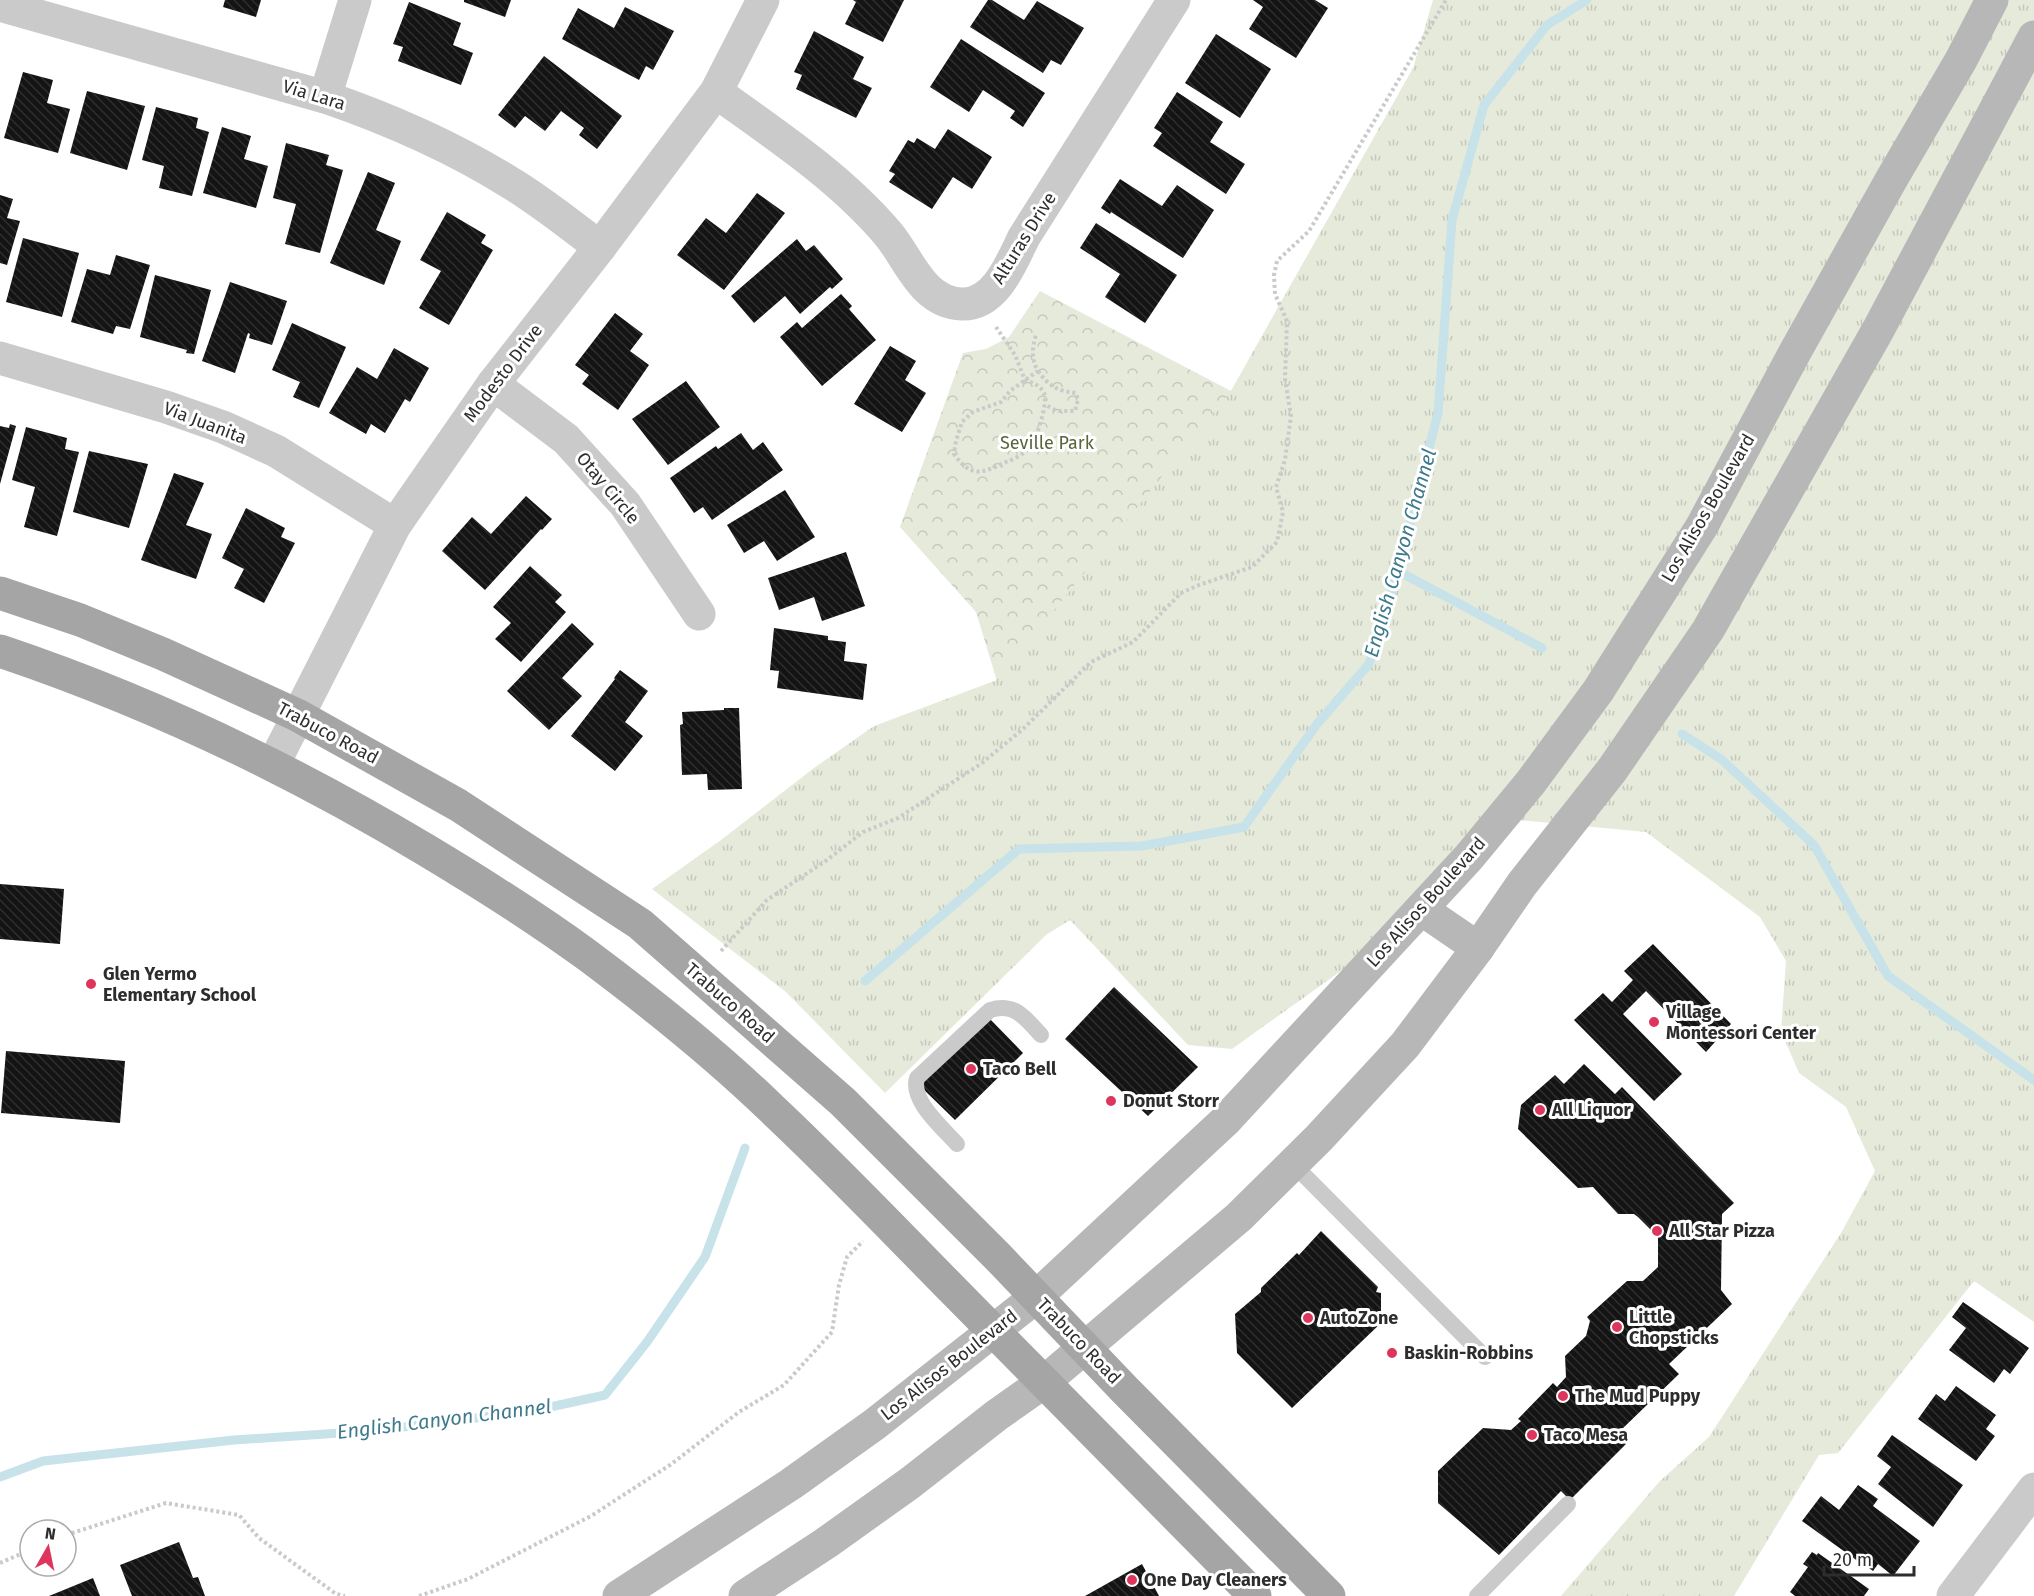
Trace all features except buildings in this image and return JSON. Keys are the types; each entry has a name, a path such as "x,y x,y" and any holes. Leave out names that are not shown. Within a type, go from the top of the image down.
{"main road":[{"name":"Los Alisos Boulevard","path":"619,1596 801,1478 875,1424 1036,1296 1226,1122 1469,856 1531,782 1598,691 1702,526 1795,352 1961,60 1992,0"},
{"path":"745,1596 826,1543 910,1483 1044,1382 1239,1216 1320,1138 1405,1046 1478,948 1522,884 1612,770 1708,630 1878,330 2034,37"},
{"name":"Trabuco Road","path":"0,593 80,620 163,654 297,715 458,805 640,924 843,1102 1329,1596"},
{"path":"0,651 140,703 273,765 336,798 485,885 586,954 729,1070 769,1106 884,1219 1255,1596"},
{"path":"1421,909 1478,948"}],"street":[{"path":"325,97 355,0"},
{"name":"Modesto Drive","path":"273,765 395,525 493,384 600,247 716,92 764,0"},
{"name":"Alturas Drive","path":"716,92 797,150 854,199 889,236 930,293 947,301 964,304 986,297 1005,275 1024,237 1174,0"},
{"name":"Via Lara","path":"0,5 325,97 376,114 421,134 500,177 600,247"},
{"name":"Via Juanita","path":"0,358 166,407 223,427 276,451 395,525"},
{"name":"Otay Circle","path":"493,384 566,439 625,504 699,614"},
{"path":"1953,1596 2034,1489"}],"lane":[{"path":"957,1144 922,1104 916,1092 917,1078 990,1010 1002,1007 1015,1010 1026,1018 1041,1035"},
{"path":"1293,1164 1485,1357"},
{"path":"1477,1596 1569,1504"}],"path":[{"path":"722,951 767,900 827,860 863,832 898,818 982,763 1023,729 1091,662 1133,642 1181,593 1252,567 1277,542 1283,513 1276,487 1285,460 1291,416 1285,379 1287,321 1275,294 1274,275 1277,261 1309,231 1446,0"},
{"path":"999,333 1015,355 1025,380 1038,385 1044,393 1046,405 1030,447 1017,458 984,472 969,469 961,464 954,454 962,422 973,412 1001,402 1011,390 1025,380 1038,371"},
{"path":"1036,335 1033,362 1038,371 1048,384 1058,391 1076,393 1078,400 1075,411 1057,411 1046,405"},
{"path":"419,1596 468,1578 591,1516 670,1465 739,1412 784,1385 832,1332 839,1285 847,1257 884,1219"},
{"path":"78,1531 166,1503 239,1515 259,1538 336,1594 345,1596"},
{"path":"0,1563 18,1555"}],"green space":[{"path":"1433,0 2034,0 2034,1322 1974,1281 1838,1453 1819,1455 1734,1596 1561,1596 1660,1481 1709,1437 1841,1233 1875,1171 1846,1107 1799,1073 1781,1031 1786,961 1760,917 1646,832 1518,820 1412,920 1232,1049 1188,1045 1070,920 1046,935 885,1093 786,992 652,889 874,726 997,680 1232,389 1413,68"},
{"name":"Seville Park","path":"1040,291 1231,391 997,681 976,612 900,527 963,353 986,349 1009,337"}],"waterway":[{"name":"English Canyon Channel","path":"865,981 1019,849 1142,846 1244,827 1317,724 1369,664 1398,571 1438,413 1452,220 1484,105 1547,25 1587,0"},
{"path":"1398,571 1542,648"},
{"path":"1682,734 1721,759 1814,845 1888,976 2034,1080"},
{"name":"English Canyon Channel","path":"0,1477 43,1461 234,1440 371,1431 532,1411 605,1395 647,1342 705,1257 745,1148"}],"place":[{"name":"Glen Yermo Elementary School","path":"91,984"},
{"name":"Village Montessori Center","path":"1654,1022"},
{"name":"Taco Bell","path":"971,1069"},
{"name":"Donut Storr","path":"1111,1101"},
{"name":"All Liquor","path":"1540,1110"},
{"name":"All Star Pizza","path":"1657,1231"},
{"name":"AutoZone","path":"1308,1318"},
{"name":"Little Chopsticks","path":"1617,1327"},
{"name":"Baskin-Robbins","path":"1392,1353"},
{"name":"The Mud Puppy","path":"1563,1396"},
{"name":"Taco Mesa","path":"1532,1435"},
{"name":"One Day Cleaners","path":"1132,1580"}]}
